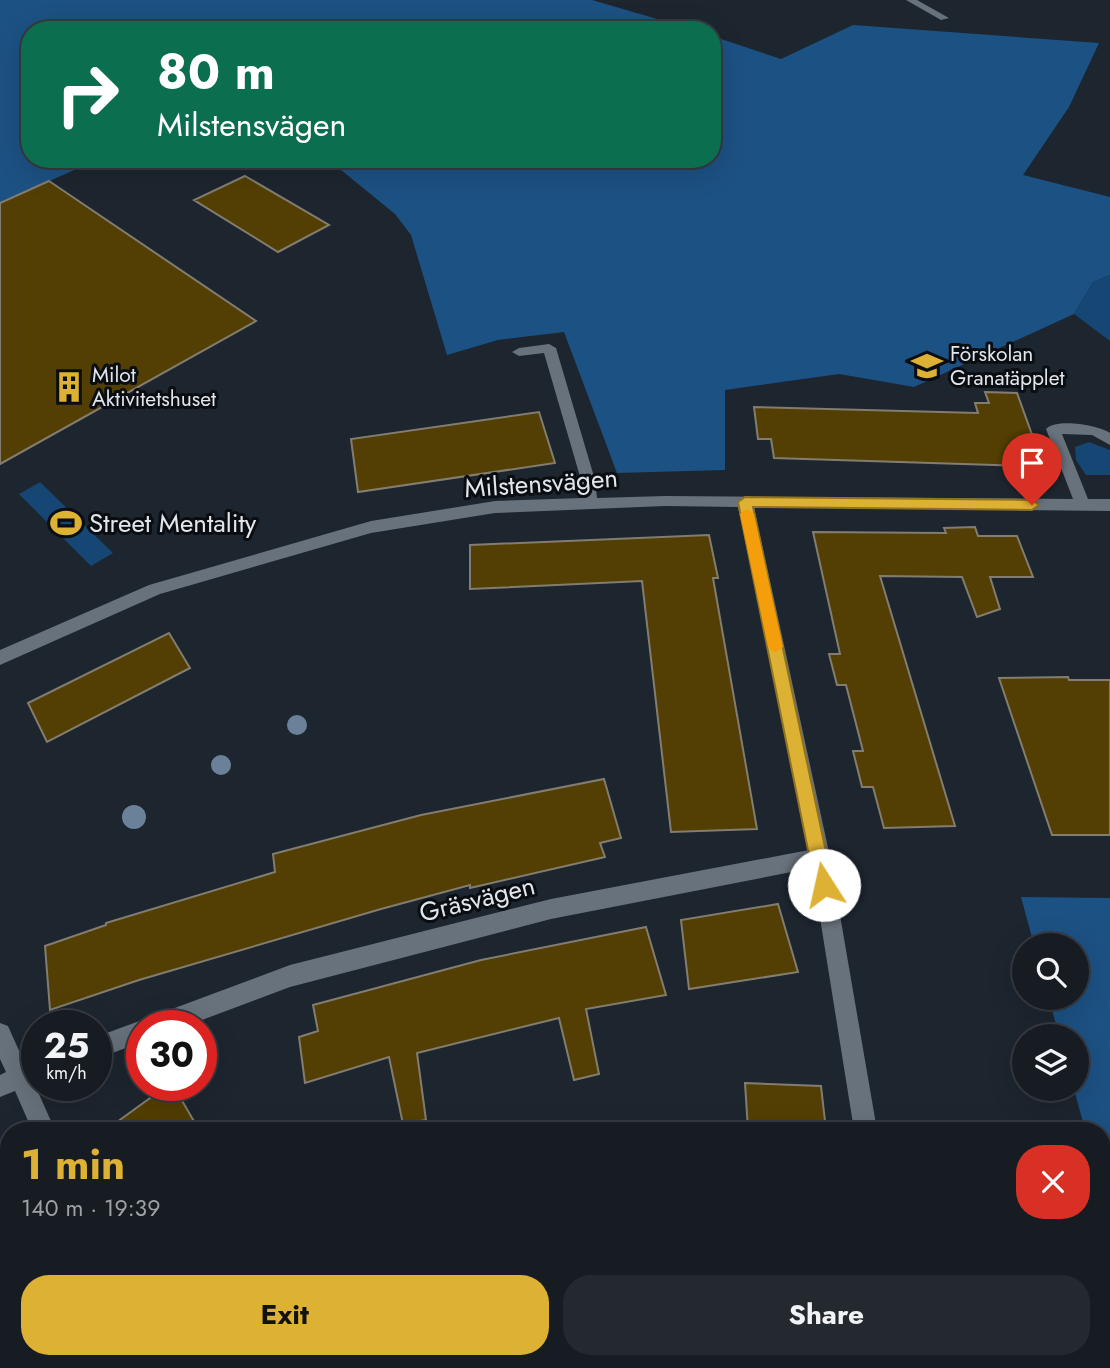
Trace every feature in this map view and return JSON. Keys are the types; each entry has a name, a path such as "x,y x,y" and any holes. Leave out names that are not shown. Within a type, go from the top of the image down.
{"street":[{"path":"910,0 944,18"},
{"path":"519,352 549,348 588,480 590,504"},
{"path":"1083,505 1053,429 1095,430 1110,440"},
{"name":"Milstensvägen","path":"0,658 155,589 370,527 495,508 665,501 1110,505"},
{"path":"745,502 820,857 865,1122"},
{"name":"Gräsvägen","path":"199,1010 289,976 512,919 820,857"},
{"path":"0,1034 40,1122"}],"shaded area":[{"path":"0,0 592,0 664,21 21,21 21,168 79,168 0,203"},
{"path":"853,25 1099,43 1069,107 1023,175 1110,197 1110,275 1093,282 1074,314 914,387 839,374 725,390 725,470 617,473 564,332 498,340 447,355 411,235 395,214 341,170 328,168 721,168 721,39 781,59"},
{"path":"1110,275 1110,341 1074,314 1093,282"},
{"path":"1089,442 1110,450 1110,475 1086,475 1076,460 1075,447"},
{"name":"Street Mentality","path":"40,482 113,553 91,566 19,494"},
{"path":"1021,897 1110,898 1110,1122 1083,1122 1077,1101 1089,1101 1089,1024 1056,1024 1052,1010 1089,1010 1089,933 1031,933"}],"building":[{"path":"245,176 329,225 278,252 194,200"},
{"name":"Milot Aktivitetshuset","path":"49,181 256,321 0,464 0,203"},
{"path":"985,392 1017,393 1035,443 1021,442 1029,466 774,458 771,439 758,439 754,407 978,413 975,403 989,403"},
{"path":"539,412 555,463 358,492 351,439"},
{"path":"975,527 978,536 1017,536 1033,577 990,577 1000,609 977,617 962,577 880,576 955,826 884,828 873,787 862,787 853,751 863,751 846,685 837,685 829,654 840,654 813,532 946,533 944,528"},
{"path":"709,535 718,578 713,578 757,829 671,832 642,581 470,589 470,545"},
{"path":"169,633 190,668 47,742 28,703"},
{"path":"1068,677 1069,680 1110,680 1110,835 1052,835 999,678"},
{"path":"604,779 621,838 600,843 605,857 470,888 470,885 381,909 139,980 50,1010 45,946 106,923 275,872 273,854 421,815"},
{"path":"778,904 798,972 689,989 681,920"},
{"path":"646,927 666,995 586,1009 599,1074 574,1080 559,1018 417,1053 426,1120 403,1122 389,1057 305,1083 299,1037 318,1031 313,1005 481,960"},
{"path":"745,1083 821,1086 825,1122 747,1122"},
{"path":"146,1101 182,1101 194,1122 117,1122"}],"slow traffic":[{"path":"747,514 775,647"}],"place":[{"name":"Förskolan Granatäpplet","path":"927,366"},
{"name":"Milot Aktivitetshuset","path":"69,387"},
{"name":"Street Mentality","path":"66,523"}],"route":[{"path":"824,885 745,502 1032,505"}]}
